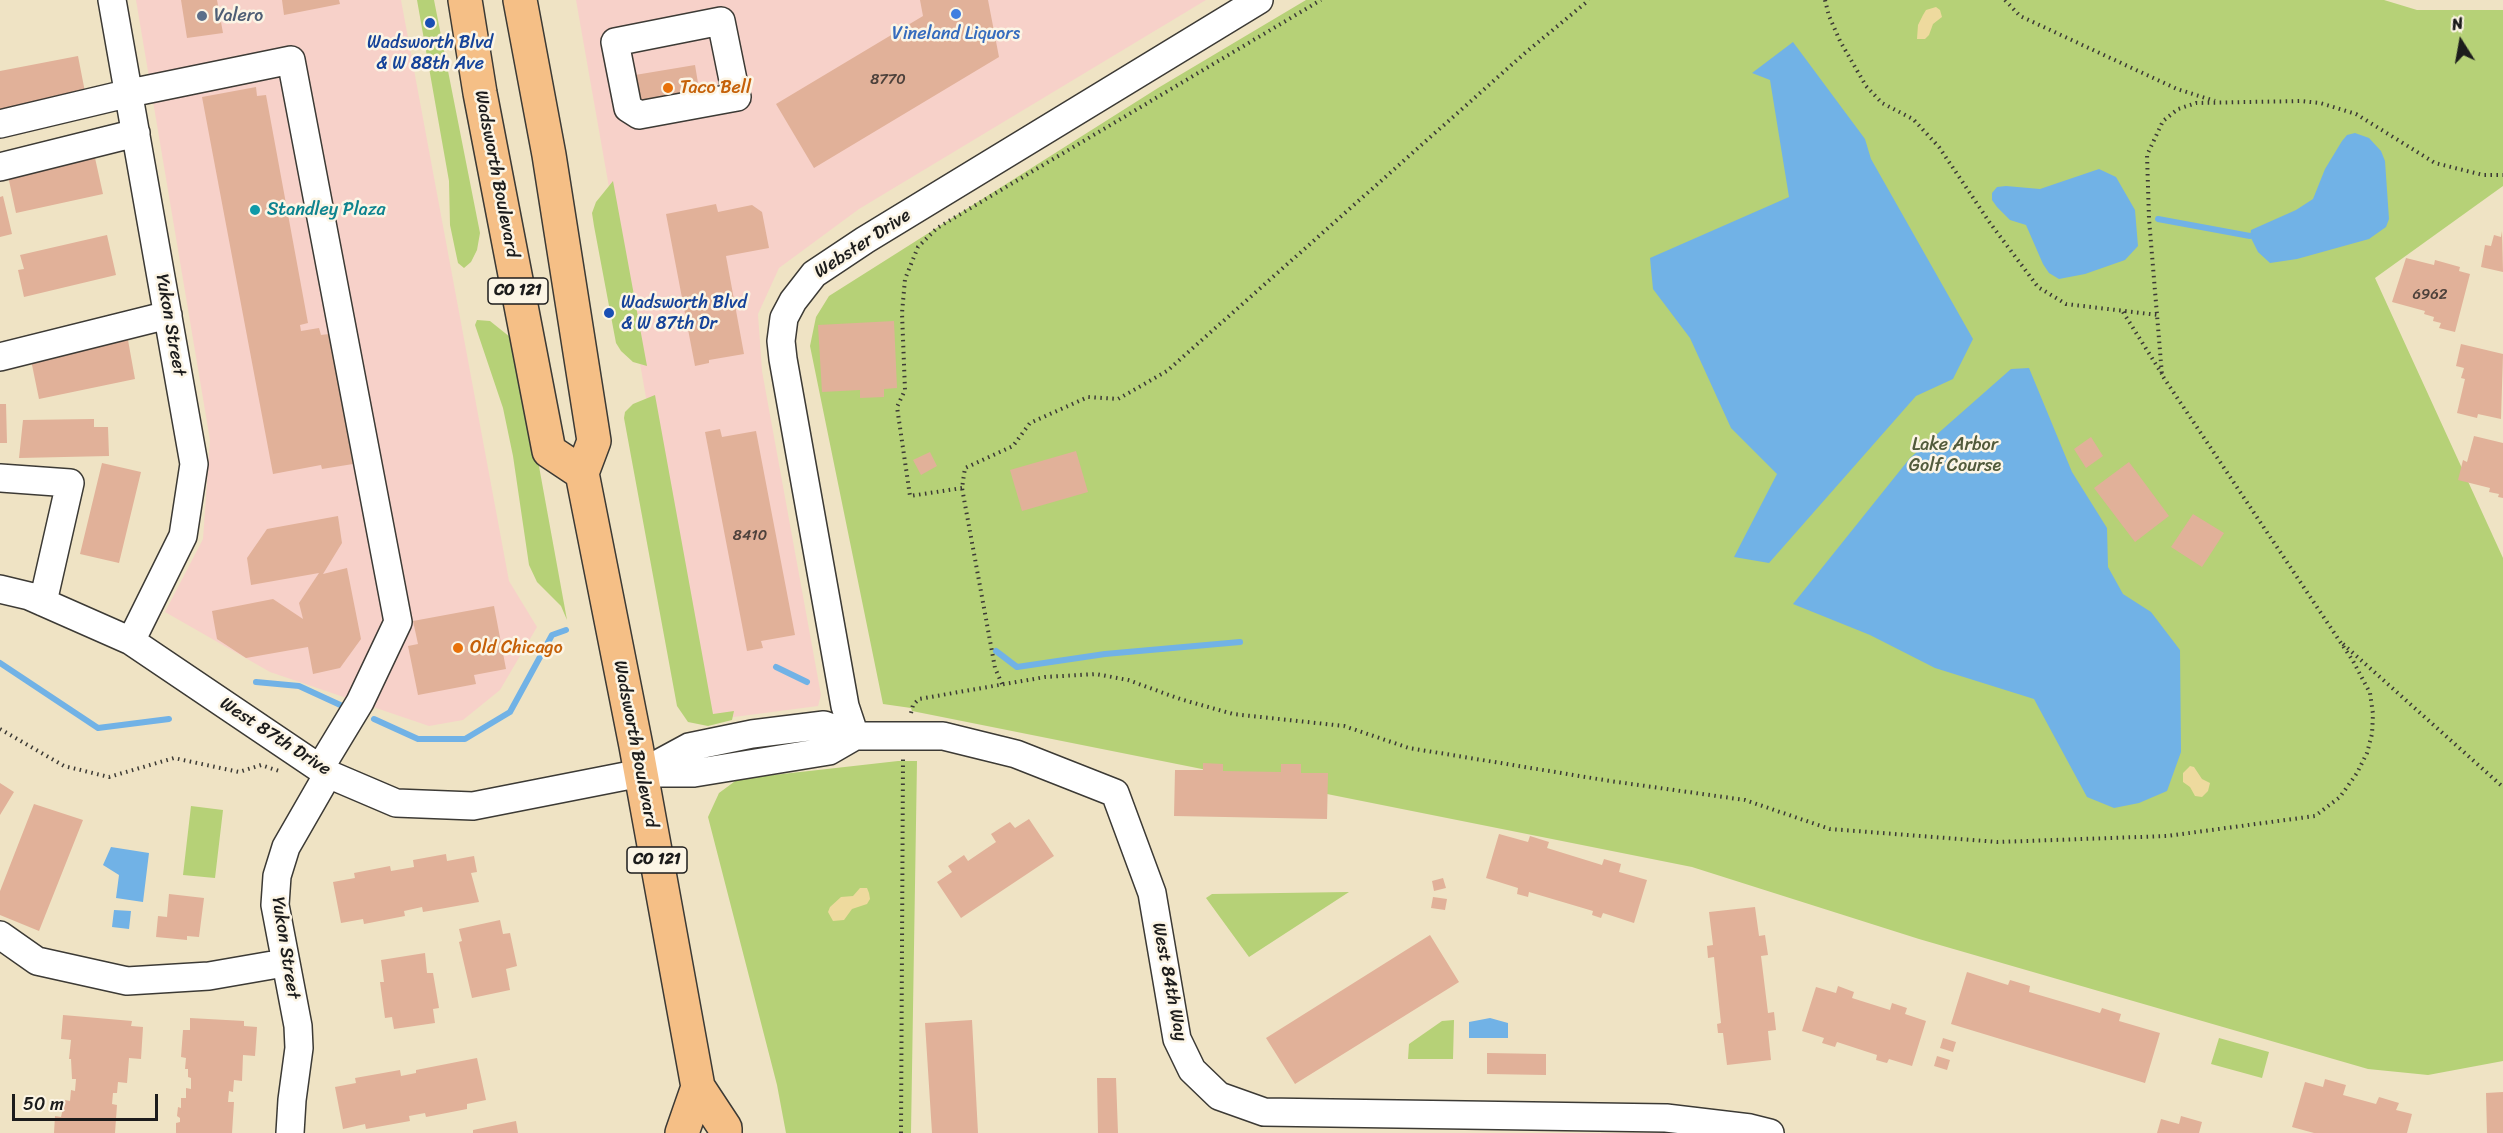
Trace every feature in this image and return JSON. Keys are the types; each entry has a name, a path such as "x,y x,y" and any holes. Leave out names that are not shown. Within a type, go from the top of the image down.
{"main road":[{"name":"Wadsworth Boulevard","path":"465,0 480,93 549,451 582,473 641,773 698,1087 725,1133"},
{"name":"CO 121","path":"520,0 594,441 582,473"},
{"path":"530,49 546,12 543,0"},
{"name":"Wadsworth Boulevard","path":"682,1133 698,1087"}],"street":[{"name":"Yukon Street","path":"112,0 194,464 183,536 131,641"},
{"name":"Webster Drive","path":"855,736 845,706 783,359 781,341 784,318 793,301 814,274 865,240 1259,0"},
{"path":"721,21 735,88 639,115 628,108 615,42 721,21"},
{"name":"Yukon Street","path":"130,93 291,60 398,622 286,847 277,876 275,905 284,963 298,1026 299,1048 291,1100 290,1133"},
{"path":"0,124 130,93"},
{"path":"0,167 136,133"},
{"path":"0,357 168,315"},
{"path":"0,478 70,483 43,602"},
{"name":"West 87th Drive","path":"0,589 29,596 131,641 322,778 396,803 473,806 641,773"},
{"name":"West 84th Way","path":"641,773 694,773 829,751 855,736 943,736 1016,754 1114,793 1152,893 1177,1039 1192,1070 1219,1096 1264,1112 1666,1118 1750,1128 1770,1133"},
{"path":"0,935 37,961 128,981 209,976 284,963"}],"path":[{"path":"962,488 910,496 897,407 905,390 902,313 905,279 918,247 937,228 1321,0"},
{"path":"1002,684 995,668 962,488 965,468 1013,446 1030,423 1088,397 1119,399 1167,371 1525,53 1589,0"},
{"path":"1825,0 1828,16 1866,86 1882,103 1913,119 1939,147 1990,223 2038,287 2066,304 2158,315"},
{"path":"2005,0 2020,16 2177,89 2219,102"},
{"path":"2162,375 2149,219 2147,155 2163,121 2178,109 2196,103 2219,102 2281,100 2320,103 2356,114 2435,163 2483,175 2503,175"},
{"path":"902,1133 903,753 913,705 919,699 1073,674 1111,675 1233,714 1344,726 1409,748 1610,781 1745,800 1830,829 1998,842 2167,836 2315,816 2329,807 2340,797 2367,753 2372,734 2373,714 2370,693 2353,661 2162,375 2123,312"},
{"path":"2338,640 2503,787"},
{"path":"0,729 64,766 109,777 174,758 239,772 261,765 286,774 322,778"}],"shaded area":[{"path":"136,0 401,0 509,581 537,627 500,690 463,720 429,726 270,672 165,612 203,539 210,440"},
{"path":"576,0 1206,0 859,209 779,268 758,314 762,371 821,695 818,706 703,721"}],"green space":[{"path":"417,0 434,0 480,233 477,250 471,262 464,268 458,263 450,225 449,181"},
{"name":"Lake Arbor Golf Course","path":"1306,0 2384,0 2417,10 2503,10 2503,186 2375,278 2503,558 2503,1061 2428,1075 2368,1069 1919,939 1692,867 883,704 810,346 816,317 829,296 1158,88"},
{"path":"613,181 647,366 633,362 616,343 594,226 592,213 596,202"},
{"path":"477,320 490,321 510,337 520,362 567,620 561,606 537,582 529,565 513,456 503,408 475,325"},
{"path":"655,395 713,714 734,711 732,720 708,726 688,722 677,706 624,418 625,412 633,404"},
{"path":"898,761 917,761 911,1133 786,1133 777,1085 708,817 719,793 738,779"},
{"path":"191,806 223,810 215,878 183,875"},
{"path":"1349,892 1249,957 1206,898 1212,894"},
{"path":"1454,1020 1453,1059 1408,1059 1409,1044 1442,1021"},
{"path":"2219,1038 2269,1052 2262,1078 2211,1064"}],"sand":[{"path":"1936,7 1940,10 1942,17 1933,24 1925,39 1917,39 1918,25 1923,15 1926,10"},
{"path":"2190,766 2194,767 2202,779 2210,783 2208,791 2202,797 2195,796 2190,787 2183,782 2183,773"},
{"path":"860,888 867,888 870,899 867,904 852,909 844,920 833,921 828,912 830,907 841,897 853,896"}],"water":[{"path":"1793,42 1865,139 1871,159 1973,339 1953,379 1916,396 1769,563 1734,557 1777,474 1731,428 1690,338 1653,289 1650,258 1789,197 1770,80 1752,73"},
{"path":"2355,133 2369,138 2381,151 2385,161 2389,219 2386,227 2369,239 2297,259 2270,263 2258,252 2250,236 2251,230 2296,210 2313,199 2325,169 2342,141 2347,135"},
{"path":"2099,169 2116,177 2135,210 2138,246 2125,260 2085,274 2059,279 2049,273 2043,264 2026,225 2010,220 1992,200 1992,193 1997,187 2006,186 2040,189"},
{"path":"2029,368 2072,472 2107,528 2108,567 2123,594 2151,612 2180,650 2181,752 2167,791 2139,803 2114,808 2087,797 2034,699 1935,668 1870,635 1793,604 1910,458 2011,369"},
{"path":"111,847 149,853 143,902 116,898 119,875 103,865"},
{"path":"114,910 131,911 129,929 112,927"},
{"path":"1490,1018 1508,1023 1508,1038 1469,1038 1469,1022"}],"building":[{"name":"Valero","path":"181,0 217,0 223,33 187,38"},
{"path":"282,0 339,0 340,4 284,15"},
{"path":"920,0 988,0 999,57 814,168 776,104 923,16"},
{"path":"78,56 85,92 0,109 0,71"},
{"name":"Taco Bell","path":"695,65 701,101 641,111 635,75"},
{"name":"Standley Plaza","path":"256,87 257,96 266,95 308,323 300,325 301,331 319,328 321,335 329,334 353,464 322,469 321,465 273,474 202,97"},
{"path":"95,158 103,194 16,213 8,176"},
{"path":"3,196 12,234 0,237 0,197"},
{"path":"716,204 718,212 752,205 762,212 769,248 726,256 744,354 709,360 709,363 695,366 666,214"},
{"path":"2502,231 2503,272 2481,267 2485,245 2491,246 2494,235 2501,237"},
{"path":"107,235 116,275 24,297 18,270 24,269 20,255"},
{"path":"2406,258 2434,265 2435,260 2460,267 2459,271 2470,274 2455,332 2439,328 2441,323 2433,321 2434,317 2424,314 2425,311 2392,302"},
{"path":"894,321 897,388 884,389 884,397 860,398 860,390 822,392 818,325"},
{"path":"128,340 135,379 39,399 31,360"},
{"path":"2461,344 2503,354 2501,419 2478,414 2477,418 2457,413 2465,379 2461,378 2464,368 2456,366"},
{"path":"0,404 6,404 7,443 0,443"},
{"path":"94,419 94,427 108,427 109,456 19,458 23,420"},
{"path":"720,429 722,437 756,431 795,635 761,641 763,648 747,651 705,432"},
{"path":"2474,436 2503,443 2503,498 2498,497 2499,494 2489,492 2490,488 2458,480 2463,460 2467,462"},
{"path":"2091,437 2103,456 2086,468 2074,449"},
{"path":"1076,451 1088,492 1022,511 1010,470"},
{"path":"930,452 937,466 921,475 913,460"},
{"path":"2129,462 2169,516 2135,542 2094,488"},
{"path":"102,463 141,472 119,563 80,554"},
{"path":"2193,514 2224,533 2202,567 2171,547"},
{"path":"338,516 342,543 323,574 347,568 361,639 340,668 313,674 308,647 246,658 217,639 212,611 273,599 303,619 299,603 319,573 251,585 247,558 267,529"},
{"path":"494,606 506,669 474,675 476,684 418,695 408,646 418,644 413,621"},
{"path":"1203,763 1223,764 1223,771 1281,772 1281,764 1301,764 1301,773 1328,773 1327,819 1174,816 1175,770 1203,770"},
{"path":"0,783 14,792 0,815"},
{"path":"34,804 83,820 39,931 0,915 0,891"},
{"path":"1029,819 1054,856 961,918 937,882 952,872 948,866 964,855 968,861 996,842 991,834 1010,822 1015,828"},
{"path":"1499,834 1528,842 1530,836 1549,842 1547,848 1602,865 1604,859 1621,864 1619,872 1647,880 1634,923 1603,913 1601,918 1592,915 1593,911 1529,892 1528,897 1517,894 1518,888 1486,878"},
{"path":"446,854 447,861 474,856 477,872 471,873 479,902 423,912 422,907 404,911 405,916 364,924 363,919 341,923 333,882 355,878 354,873 390,866 391,871 414,867 413,860"},
{"path":"1443,878 1446,888 1434,891 1432,881"},
{"path":"169,894 204,898 199,937 187,936 187,940 156,937 158,916 167,917"},
{"path":"1433,897 1447,899 1445,910 1431,908"},
{"path":"1755,907 1759,936 1765,935 1768,955 1761,956 1768,1013 1774,1012 1776,1030 1768,1031 1771,1060 1727,1065 1723,1033 1718,1033 1717,1024 1721,1023 1714,957 1708,958 1707,946 1713,945 1709,912"},
{"path":"500,920 503,934 510,933 517,966 506,969 510,990 472,998 459,942 462,941 459,929"},
{"path":"1430,935 1459,982 1295,1084 1266,1038"},
{"path":"425,953 427,973 433,973 439,1008 433,1009 435,1023 394,1029 392,1017 385,1018 380,982 384,982 381,960"},
{"path":"1967,972 2008,985 2010,980 2030,986 2029,992 2100,1013 2102,1008 2121,1014 2119,1021 2160,1033 2145,1083 1951,1024"},
{"path":"1838,986 1854,992 1852,998 1890,1010 1892,1003 1907,1008 1905,1014 1926,1021 1912,1066 1889,1059 1887,1063 1876,1060 1877,1055 1837,1042 1835,1047 1822,1043 1824,1038 1802,1031 1816,987 1836,993"},
{"path":"63,1015 132,1021 131,1026 143,1027 141,1059 129,1058 127,1083 118,1082 117,1093 113,1093 112,1104 117,1105 115,1133 54,1133 55,1116 61,1117 65,1100 70,1101 71,1090 75,1091 76,1079 72,1079 71,1059 69,1059 71,1040 61,1039"},
{"path":"190,1018 244,1021 244,1026 257,1027 255,1056 243,1055 242,1081 234,1080 233,1092 229,1091 228,1102 234,1102 232,1133 176,1133 176,1123 180,1122 177,1116 178,1107 181,1108 181,1098 186,1098 186,1088 191,1089 191,1078 188,1077 188,1069 185,1069 186,1058 181,1057 183,1030 190,1030"},
{"path":"972,1020 978,1133 932,1133 925,1023"},
{"path":"1943,1038 1956,1042 1953,1052 1940,1048"},
{"path":"1487,1053 1546,1054 1546,1075 1487,1074"},
{"path":"1937,1056 1950,1060 1947,1070 1934,1066"},
{"path":"477,1058 486,1100 467,1104 467,1109 426,1117 425,1113 409,1116 410,1121 366,1129 365,1124 343,1129 335,1087 356,1083 355,1078 400,1070 401,1076 416,1073 416,1070"},
{"path":"1097,1078 1116,1078 1118,1133 1098,1133"},
{"path":"2325,1079 2346,1085 2343,1095 2376,1104 2379,1097 2399,1103 2396,1110 2412,1114 2407,1133 2314,1133 2292,1127 2305,1082 2323,1087"},
{"path":"2503,1092 2503,1133 2487,1133 2486,1093"},
{"path":"2181,1116 2202,1122 2199,1133 2157,1133 2161,1119 2179,1124"},
{"path":"516,1121 518,1133 473,1133 473,1130"}],"waterway":[{"path":"2158,219 2250,236"},
{"path":"374,719 418,739 465,739 510,712 552,635 566,630"},
{"path":"996,651 1017,667 1105,654 1240,642"},
{"path":"0,663 98,728 169,719"},
{"path":"776,667 807,682"},
{"path":"256,682 299,686 349,709"}],"place":[{"name":"Vineland Liquors","path":"956,14"},
{"name":"Valero","path":"202,16"},
{"name":"Wadsworth Blvd & W 88th Ave","path":"430,23"},
{"name":"Taco Bell","path":"668,88"},
{"name":"Standley Plaza","path":"255,210"},
{"name":"Wadsworth Blvd & W 87th Dr","path":"609,313"},
{"name":"Old Chicago","path":"458,648"}]}
